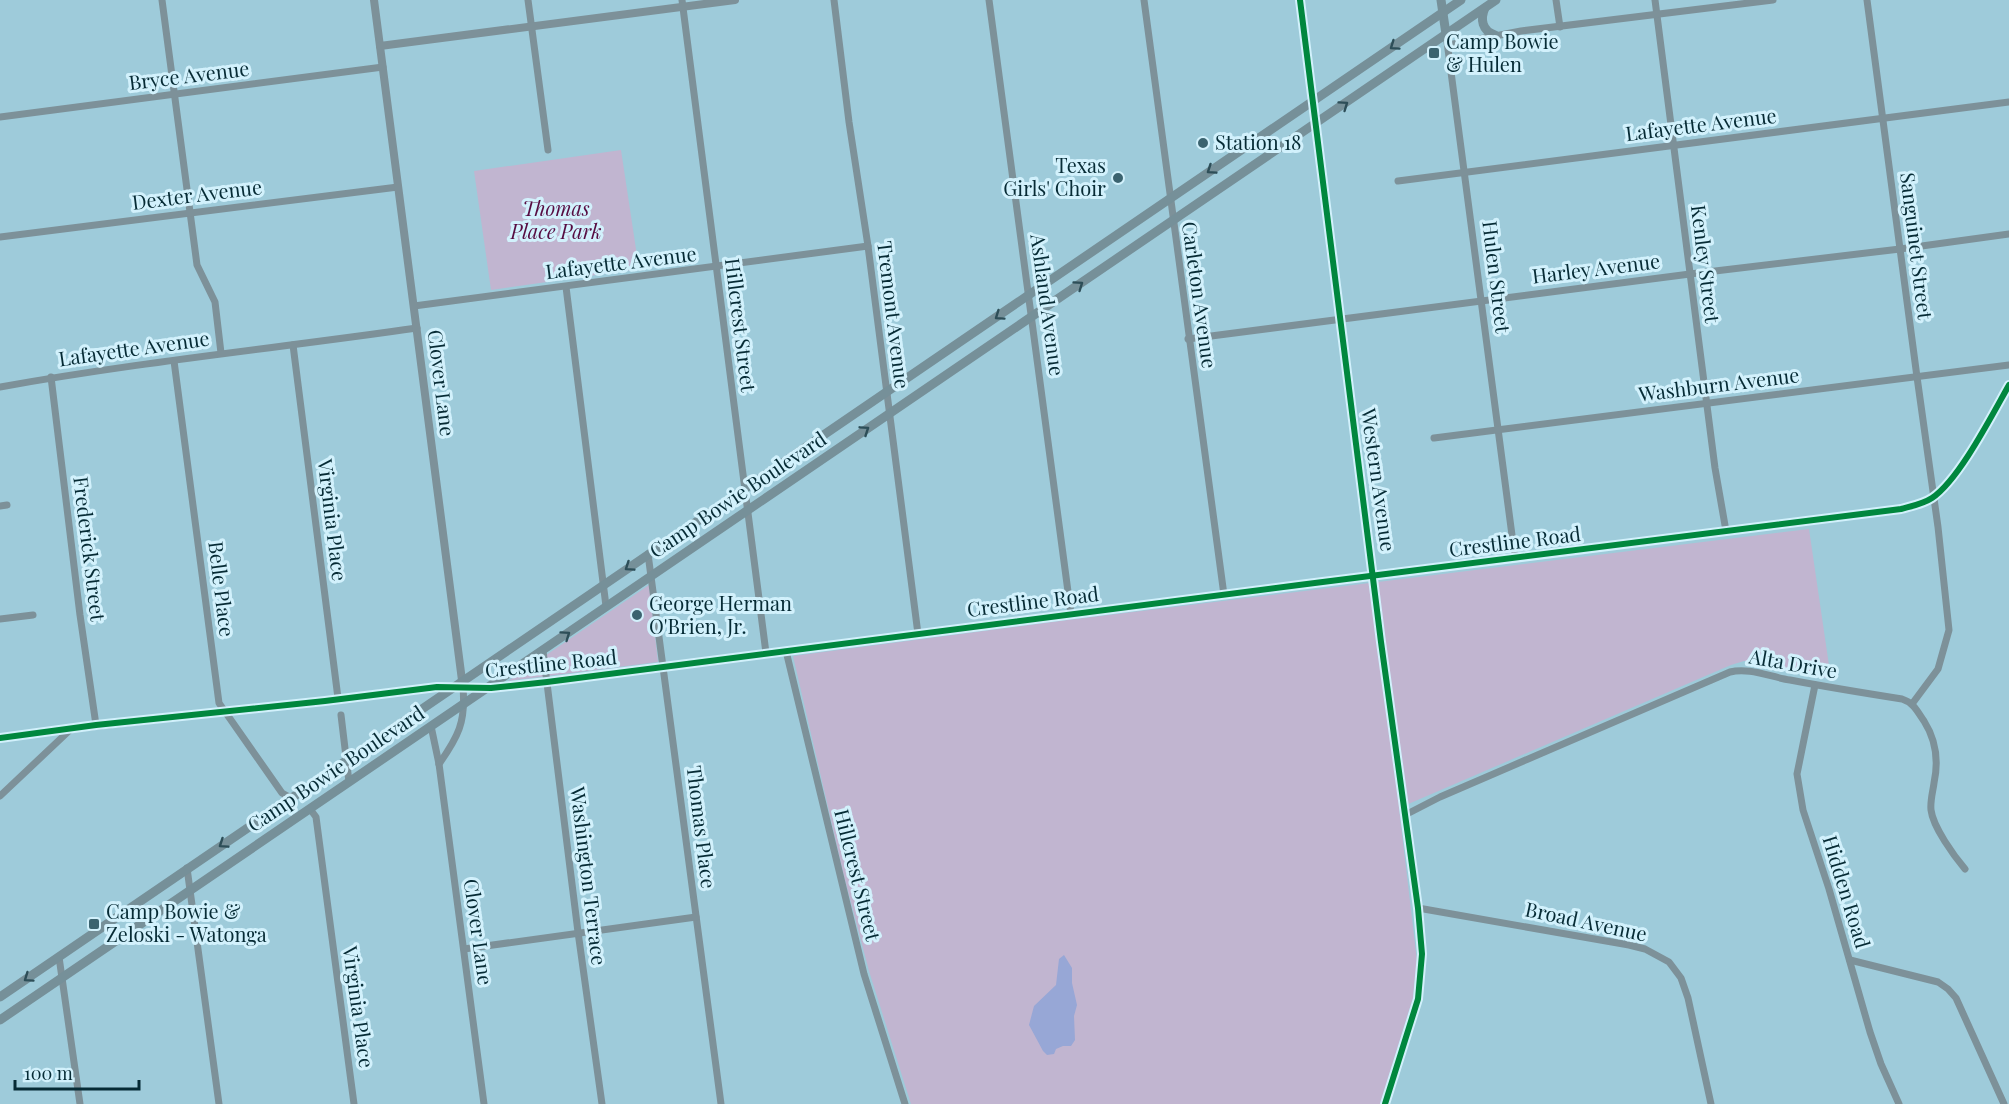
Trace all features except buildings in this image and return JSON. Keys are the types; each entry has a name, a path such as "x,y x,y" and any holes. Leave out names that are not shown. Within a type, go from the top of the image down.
{"main road":[{"name":"Hulen Street","path":"1441,0 1446,34"},
{"name":"Camp Bowie Boulevard","path":"0,997 452,688 463,684 648,554 1461,0"},
{"name":"Camp Bowie Boulevard","path":"0,1020 1496,0"},
{"path":"1485,8 1482,14 1484,28 1495,35"},
{"path":"1230,158 1242,174"},
{"path":"291,798 310,809"}],"street":[{"path":"162,0 197,265 215,302 222,354"},
{"name":"Clover Lane","path":"374,0 465,702 464,719 460,731 439,764"},
{"path":"528,0 548,150"},
{"path":"380,46 683,3 735,0"},
{"name":"Tremont Avenue","path":"834,0 918,634"},
{"name":"Ashland Avenue","path":"989,0 1071,614"},
{"name":"Carleton Avenue","path":"1144,0 1224,595"},
{"name":"Western Avenue","path":"1300,0 1380,631 1418,908 1422,954 1418,999 1385,1104"},
{"path":"1556,0 1560,27"},
{"name":"Kenley Street","path":"1655,0 1707,404 1726,531"},
{"path":"1448,45 1486,39 1495,35 1773,0"},
{"name":"Sanguinet Street","path":"1867,0 1934,497"},
{"name":"Hillcrest Street","path":"683,3 766,653"},
{"name":"Hulen Street","path":"1446,34 1515,558"},
{"name":"Bryce Avenue","path":"0,117 383,67"},
{"name":"Lafayette Avenue","path":"1398,181 2009,102"},
{"name":"Dexter Avenue","path":"0,237 399,187"},
{"name":"Harley Avenue","path":"1188,339 2009,234"},
{"name":"Lafayette Avenue","path":"414,306 868,246"},
{"path":"566,287 606,606"},
{"name":"Lafayette Avenue","path":"0,387 51,377 417,328"},
{"name":"Virginia Place","path":"293,345 338,698"},
{"name":"Belle Place","path":"174,360 219,703 282,793 291,798"},
{"name":"Washburn Avenue","path":"1434,438 2009,366"},
{"name":"Frederick Street","path":"51,377 96,725"},
{"name":"Crestline Road","path":"463,684 485,689 547,682 1901,509 1934,497 1962,465 2009,385"},
{"path":"1934,497 1947,592 1949,630 1938,669 1912,704 1930,730 1936,752 1935,780 1930,809 1932,816 1947,845 1965,869"},
{"name":"Thomas Place","path":"648,554 721,1104"},
{"path":"0,619 33,615"},
{"name":"Washington Terrace","path":"543,651 602,1104"},
{"name":"Hillcrest Street","path":"786,651 864,974 905,1104"},
{"name":"Alta Drive","path":"1406,815 1440,797 1737,670 1902,699 1912,704"},
{"name":"Hidden Road","path":"1815,685 1797,774 1803,810 1829,889 1870,1032 1899,1104"},
{"path":"0,738 437,687 452,688"},
{"path":"340,715 349,782"},
{"name":"Clover Lane","path":"431,726 439,764 484,1104"},
{"path":"0,796 72,728"},
{"name":"Virginia Place","path":"310,809 316,816 354,1104"},
{"path":"187,868 219,1104"},
{"name":"Broad Avenue","path":"1418,908 1629,945 1645,949 1669,962 1682,978 1688,998 1711,1104"},
{"path":"464,949 696,917"},
{"path":"59,957 80,1104"},
{"path":"1850,960 1938,982 1948,989 1956,998 2004,1104"}],"green space":[{"name":"Thomas Place Park","path":"621,150 639,269 491,290 474,171"},
{"path":"1809,529 1831,679 1744,661 1399,808 1417,961 1413,998 1380,1104 911,1104 869,971 844,876 793,656"},
{"path":"649,585 658,662 508,681"}],"water":[{"path":"1064,955 1072,968 1072,983 1077,1005 1074,1016 1075,1040 1071,1046 1063,1046 1056,1049 1054,1054 1047,1055 1029,1025 1034,1006 1056,985 1059,959"}],"cycle path":[{"path":"1300,0 1381,642 1418,908 1422,954 1418,999 1385,1104"},
{"path":"0,738 437,687 491,688 547,682 1901,509 1932,498 1953,477 1974,446 2009,385"}],"place":[{"name":"Camp Bowie & Hulen","path":"1434,53"},
{"name":"Station 18","path":"1203,143"},
{"name":"Texas Girls' Choir","path":"1118,178"},
{"name":"George Herman O'Brien, Jr.","path":"637,615"},
{"name":"Camp Bowie & Zeloski - Watonga","path":"94,924"}]}
